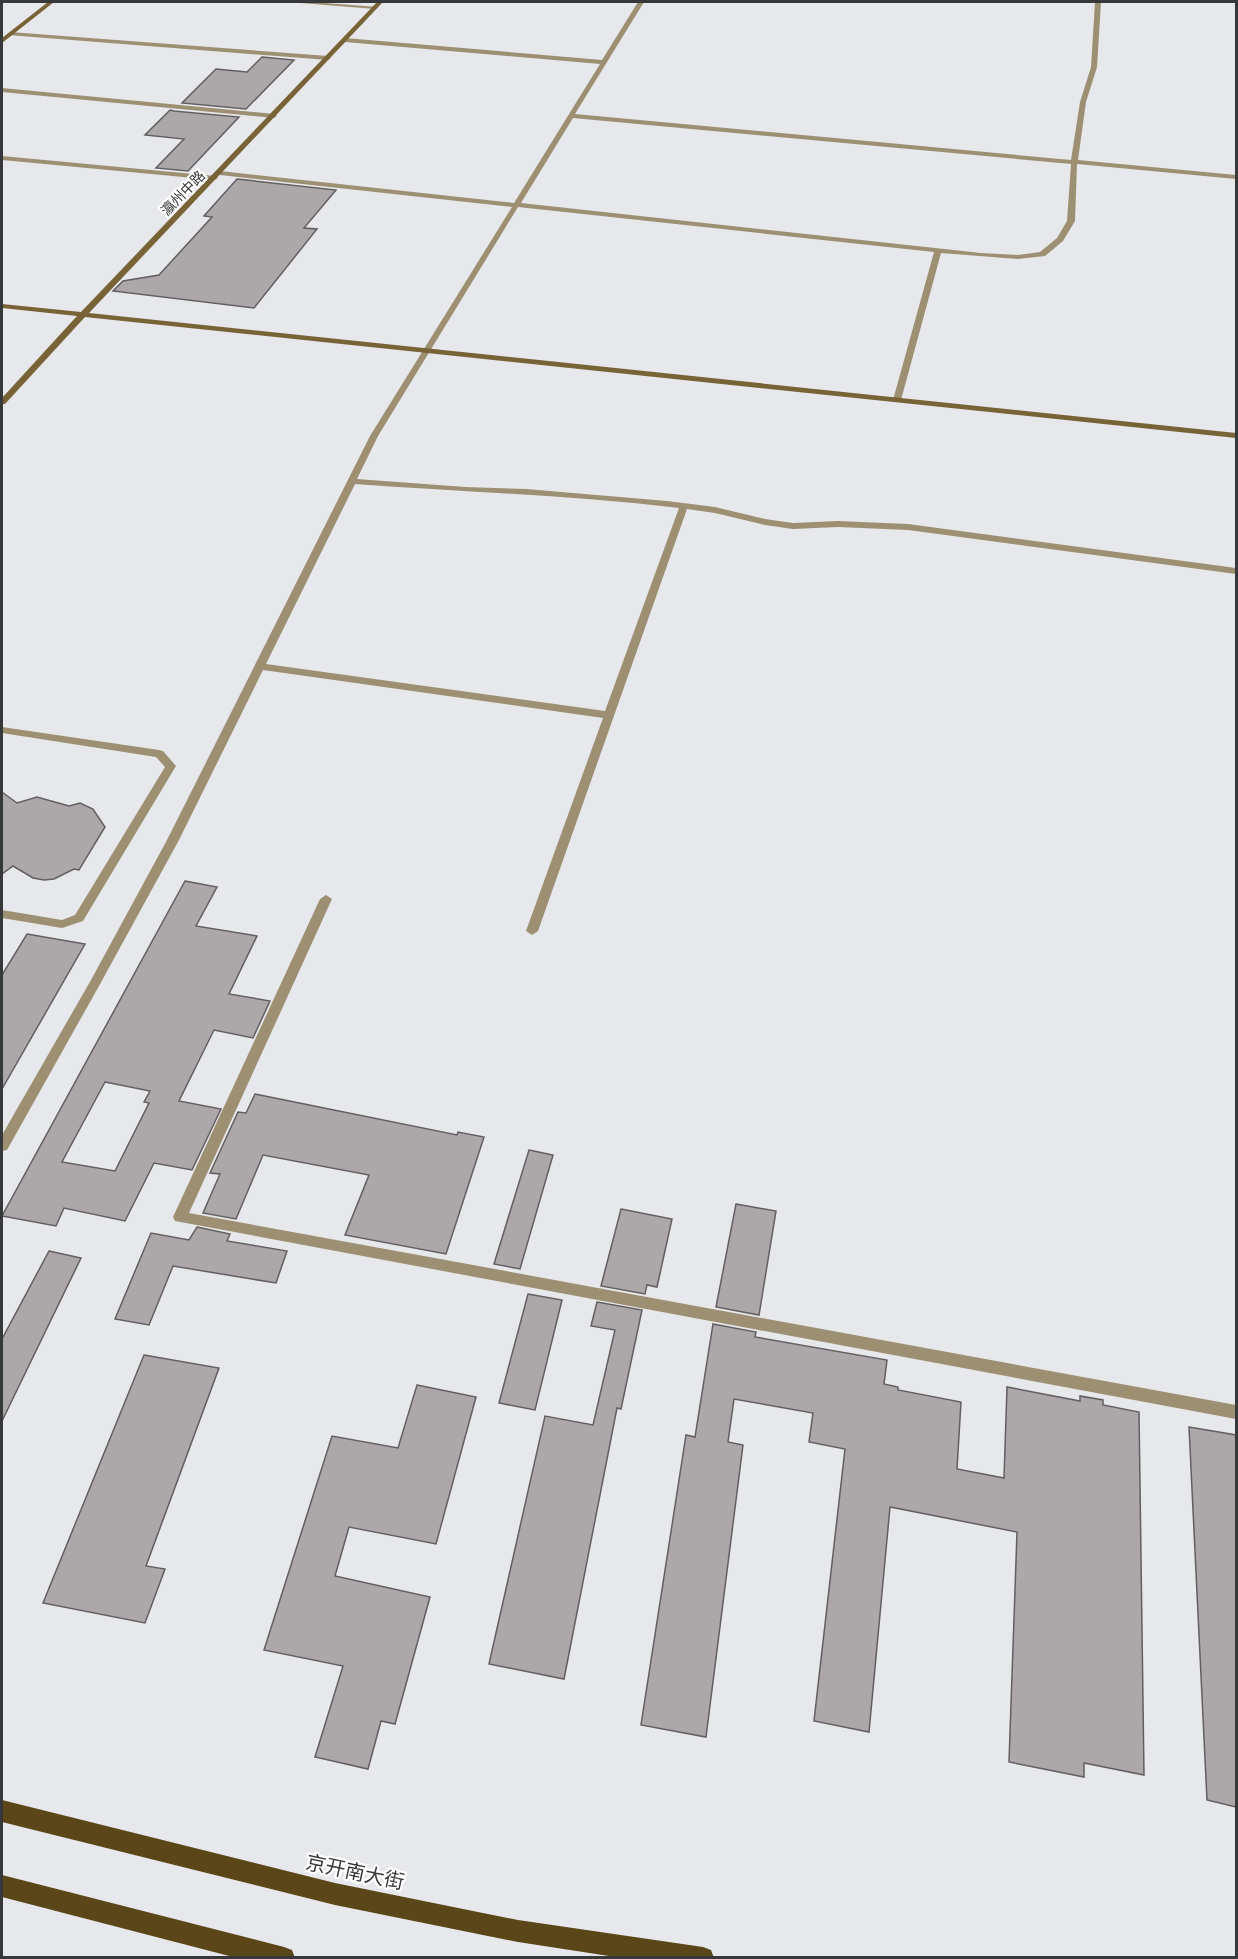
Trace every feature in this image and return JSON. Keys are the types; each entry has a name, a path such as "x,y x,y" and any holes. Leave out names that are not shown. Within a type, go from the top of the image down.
{"main road":[{"name":"京开南大街","path":"2,1811 335,1894 518,1930 703,1958"},
{"path":"2,1886 284,1958"}],"street":[{"path":"2,41 51,2"},
{"path":"291,2 378,4"},
{"path":"2,1146 173,840 374,436 641,2"},
{"path":"2,158 217,175 938,250 1018,257 1042,254 1060,239 1071,220 1074,162 1083,102 1094,67 1098,2"},
{"name":"瀛州中路","path":"2,402 82,314 274,116 378,4"},
{"path":"10,34 328,58"},
{"path":"345,40 604,62"},
{"path":"2,90 274,116"},
{"path":"571,116 1236,177"},
{"path":"897,399 938,250"},
{"path":"2,306 1236,436"},
{"path":"350,481 525,492 684,506 715,510 765,522 793,525 908,527 1236,571"},
{"path":"532,931 684,506"},
{"path":"258,666 609,715"},
{"path":"2,730 159,754 171,766 79,918 62,924 2,915"},
{"path":"326,899 180,1217 1236,1412"}],"building":[{"path":"262,57 294,60 246,109 182,103 216,69 247,72"},
{"path":"170,110 239,117 188,171 156,168 184,139 145,135"},
{"path":"237,179 336,190 304,228 317,229 254,308 113,291 123,281 159,275 212,217 204,216"},
{"path":"2,792 17,803 37,797 69,806 80,803 93,809 105,827 79,870 74,869 54,879 44,880 33,878 13,866 2,874"},
{"path":"185,881 217,887 196,926 257,936 229,994 270,1001 253,1038 214,1030 179,1101 221,1109 192,1170 154,1163 125,1221 64,1208 56,1226 2,1216","holes":["105,1082 150,1091 144,1102 149,1103 115,1171 62,1162"]},
{"path":"27,934 85,944 2,1089 2,975"},
{"path":"255,1094 457,1135 458,1132 484,1137 446,1254 345,1235 369,1175 263,1155 236,1219 203,1213 220,1174 210,1173 238,1112 246,1113"},
{"path":"529,1150 553,1155 520,1269 494,1264"},
{"path":"736,1204 776,1211 759,1315 716,1307"},
{"path":"621,1209 672,1219 657,1287 647,1285 645,1294 601,1286"},
{"path":"197,1227 230,1234 227,1241 287,1251 276,1283 173,1266 149,1325 115,1319 151,1233 189,1240"},
{"path":"49,1251 81,1258 2,1421 2,1339"},
{"path":"528,1294 562,1300 535,1410 499,1403"},
{"path":"597,1302 642,1310 621,1409 617,1408 564,1679 489,1664 545,1416 593,1425 615,1330 591,1326"},
{"path":"713,1324 756,1332 755,1337 887,1360 884,1384 898,1387 898,1390 961,1402 957,1469 1004,1478 1007,1387 1080,1401 1080,1396 1103,1400 1103,1405 1139,1412 1144,1775 1084,1763 1084,1777 1009,1762 1017,1532 890,1507 869,1732 814,1721 845,1449 809,1442 813,1413 734,1399 728,1442 743,1445 706,1737 641,1725 686,1435 695,1437"},
{"path":"144,1355 219,1368 146,1566 165,1569 145,1623 43,1603"},
{"path":"417,1385 476,1397 436,1544 349,1527 335,1576 430,1597 395,1724 381,1721 368,1769 315,1757 343,1666 264,1650 332,1436 398,1448"},
{"path":"1189,1427 1236,1435 1236,1807 1207,1800"}]}
